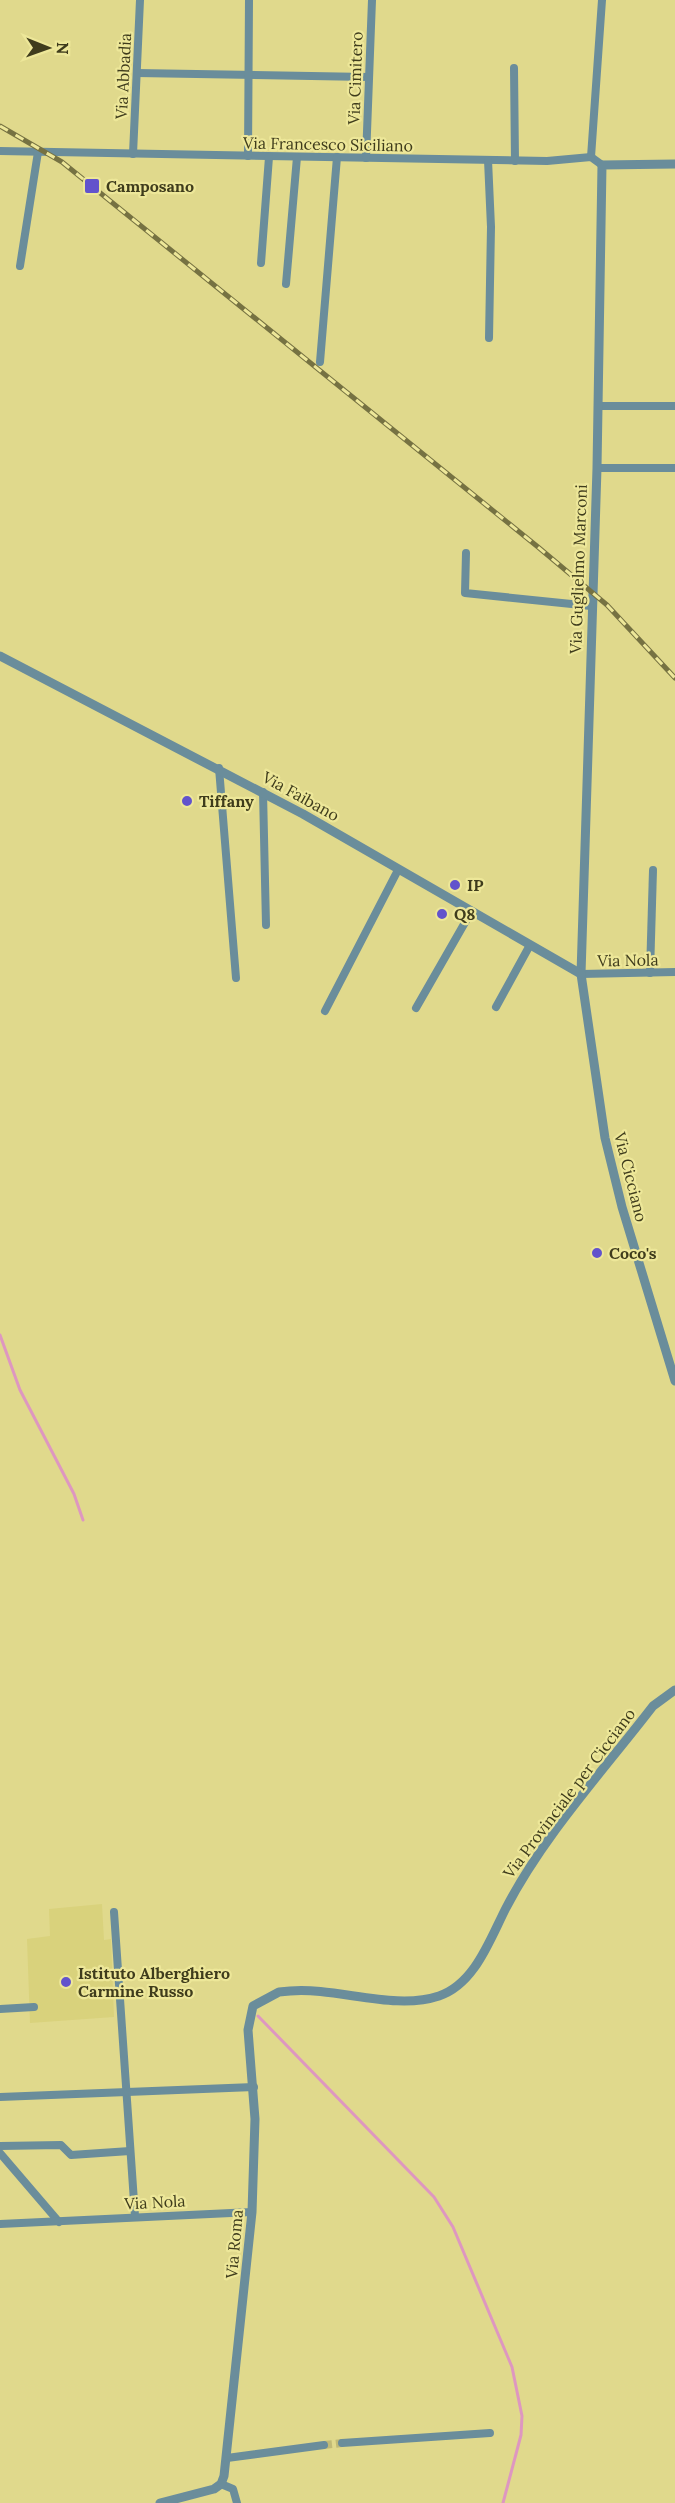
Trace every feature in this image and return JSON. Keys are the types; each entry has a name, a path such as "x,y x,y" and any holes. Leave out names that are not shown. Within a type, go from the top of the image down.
{"street":[{"name":"Via Abbadia","path":"133,154 140,0"},
{"path":"248,156 249,0"},
{"name":"Via Cimitero","path":"366,158 372,0"},
{"path":"602,0 591,157 602,165 675,164"},
{"path":"514,68 515,161"},
{"path":"137,73 368,77"},
{"name":"Via Francesco Siciliano","path":"0,151 515,161 591,157"},
{"path":"20,266 38,152"},
{"path":"261,263 269,157"},
{"path":"286,284 297,157"},
{"path":"321,362 337,157"},
{"path":"488,160 491,227 489,338"},
{"name":"Via Guglielmo Marconi","path":"581,975 604,202 602,165"},
{"path":"598,406 675,406"},
{"path":"597,468 675,468"},
{"path":"466,553 465,593 591,606"},
{"name":"Via Faibano","path":"0,656 263,792 581,975"},
{"path":"219,768 236,978"},
{"path":"263,792 266,925"},
{"path":"325,1011 398,870"},
{"path":"650,973 653,870"},
{"path":"416,1008 471,912"},
{"path":"496,1006 530,945"},
{"name":"Via Nola","path":"581,975 675,972"},
{"name":"Via Cicciano","path":"581,975 605,1138 622,1207 675,1382"},
{"name":"Via Provinciale per Cicciano","path":"253,2006 279,1992 297,1990 418,2000 452,1990 466,1978 481,1957 516,1888 548,1842 653,1706 675,1690"},
{"path":"114,1912 135,2216"},
{"name":"Via Roma","path":"221,2484 227,2458 252,2212 254,2087 248,2030 253,2006"},
{"path":"0,2009 34,2007"},
{"path":"0,2097 254,2087"},
{"path":"0,2146 61,2145 71,2155 130,2151"},
{"path":"0,2153 59,2222"},
{"name":"Via Nola","path":"59,2222 135,2216 252,2212"},
{"path":"0,2224 59,2222"},
{"path":"342,2443 490,2433"},
{"path":"227,2458 324,2445"},
{"path":"160,2503 214,2489 221,2484 233,2489 237,2503"}],"shaded area":[{"path":"102,1904 104,1940 111,1939 114,2017 30,2023 27,1939 50,1936 49,1909"}],"waterway":[{"path":"0,1335 20,1390 74,1494 83,1520"},
{"path":"258,2016 434,2197 453,2227 512,2367 522,2416 521,2435 503,2503"}],"tunnel":[{"path":"324,2445 342,2443"}],"railway":[{"path":"0,126 62,162 538,547 607,605 675,678"}],"place":[{"name":"Camposano","path":"92,186"},
{"name":"Tiffany","path":"187,801"},
{"name":"IP","path":"455,885"},
{"name":"Q8","path":"442,914"},
{"name":"Coco's","path":"597,1253"},
{"name":"Istituto Alberghiero Carmine Russo","path":"66,1982"}]}
